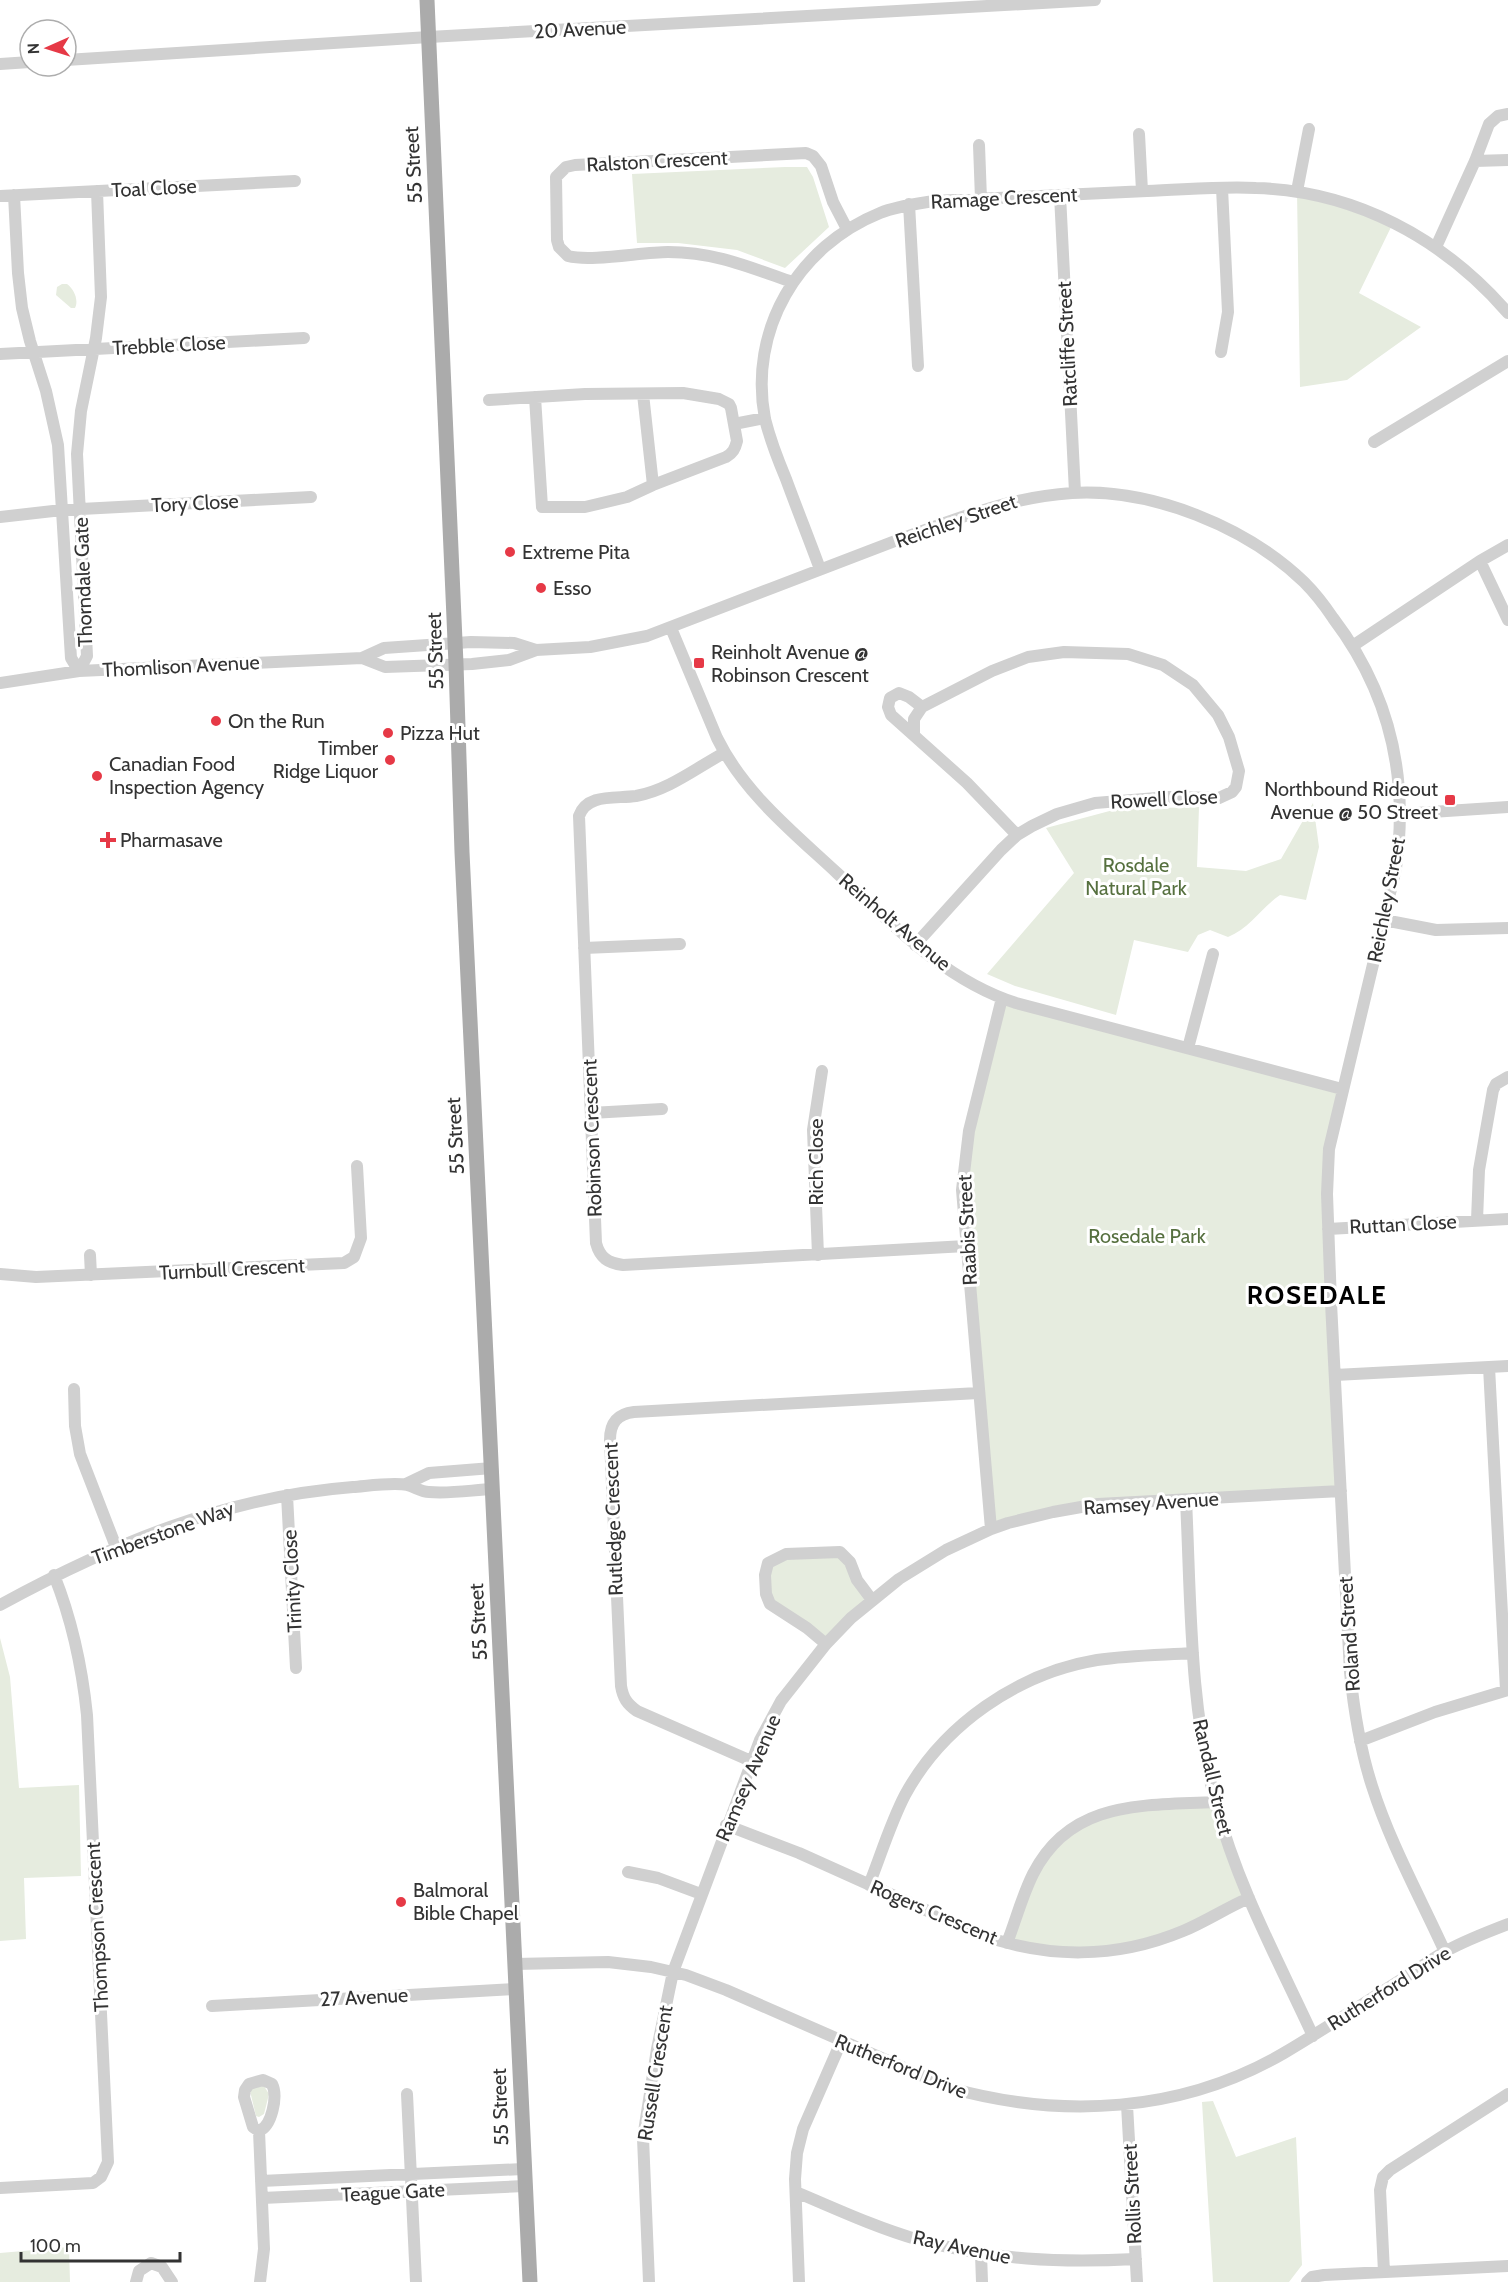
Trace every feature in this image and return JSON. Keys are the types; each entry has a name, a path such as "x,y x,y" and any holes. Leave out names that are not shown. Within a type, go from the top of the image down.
{"main road":[{"name":"55 Street","path":"427,0 462,852 528,2282"}],"street":[{"name":"20 Avenue","path":"78,59 1095,0"},
{"path":"0,64 18,63"},
{"path":"1436,247 1490,124 1498,116 1508,114"},
{"path":"1298,191 1309,129"},
{"path":"1139,134 1142,191"},
{"path":"979,145 981,199"},
{"name":"Ralston Crescent","path":"792,282 746,264 696,252 568,256 559,247 557,240 556,177 566,167 575,165 806,153 813,156 822,166 833,202 846,229"},
{"path":"1475,162 1508,160"},
{"name":"Toal Close","path":"0,196 295,181"},
{"path":"1221,352 1228,312 1222,188"},
{"name":"Ramage Crescent","path":"820,569 775,451 765,418 763,370 766,346 772,324 792,282 815,254 846,229 880,213 909,204 981,199 1222,188 1298,191 1346,202 1418,235 1471,275 1508,313"},
{"name":"Thorndale Gate","path":"14,195 20,290 26,326 56,431 60,458 71,658 79,670 87,656 77,453 78,430 99,316 101,284 97,191"},
{"name":"Ratcliffe Street","path":"1060,195 1074,492"},
{"path":"909,204 918,366"},
{"name":"Trebble Close","path":"0,354 304,338"},
{"path":"1374,442 1508,361"},
{"path":"489,400 535,397 585,394 683,393 719,399 729,404 737,441 730,454 627,497 585,507 542,507 535,397"},
{"path":"643,394 653,485"},
{"path":"734,424 765,418"},
{"path":"56,431 78,430"},
{"name":"Reichley Street","path":"456,664 509,660 536,650 608,645 647,636 820,569 1000,504 1074,492 1117,495 1191,513 1228,528 1275,558 1305,583 1354,645 1372,680 1385,715 1398,774 1401,814 1396,868 1329,1149 1327,1174 1331,1299"},
{"name":"Tory Close","path":"0,517 62,510 310,496"},
{"path":"1354,645 1480,561 1508,545"},
{"path":"1480,561 1508,620"},
{"path":"66,589 83,588"},
{"name":"Reinholt Avenue","path":"671,628 724,753 746,784 770,811 915,945 958,975 1002,998 1342,1089"},
{"name":"Reichley Street","path":"455,643 514,643 536,650"},
{"name":"Thomlison Avenue","path":"0,683 79,670 362,658 384,648 455,643"},
{"name":"Rowell Close","path":"915,945 1017,835 1057,814 1095,803 1169,797 1219,798 1226,796 1236,787 1239,771 1229,736 1218,715 1193,685 1179,674 1146,658 1114,652 1064,652 1028,657 992,670 922,707"},
{"name":"Thomlison Avenue","path":"362,658 385,667 456,664"},
{"path":"914,735 914,719 922,707 909,697 899,693 892,695 888,703 891,715 967,783 1017,835"},
{"name":"Robinson Crescent","path":"724,753 670,785 653,792 595,800 585,804 581,809 578,824 596,1242 599,1253 608,1262 623,1265 966,1246"},
{"path":"1401,814 1508,807"},
{"path":"1384,920 1436,930 1508,927"},
{"path":"584,948 680,944"},
{"path":"1188,1048 1213,954"},
{"name":"Raabis Street","path":"991,1529 962,1190 965,1149 1002,998"},
{"name":"Rich Close","path":"818,1255 813,1130 822,1071"},
{"name":"Ruttan Close","path":"1478,1220 1479,1170 1493,1090 1496,1084 1508,1077"},
{"path":"591,1113 662,1109"},
{"name":"Turnbull Crescent","path":"0,1274 16,1277 92,1275 344,1263 354,1257 361,1238 357,1166"},
{"name":"Ruttan Close","path":"1328,1229 1508,1219"},
{"path":"90,1255 92,1275"},
{"name":"Turnbull Crescent","path":"0,1281 16,1277"},
{"name":"Roland Street","path":"1331,1299 1350,1672 1360,1741 1384,1821 1445,1952"},
{"path":"1335,1375 1508,1366"},
{"path":"1360,1741 1435,1712 1507,1690 1489,1367"},
{"path":"74,1389 75,1426 80,1454 116,1547"},
{"name":"Rutledge Crescent","path":"751,1761 637,1711 623,1697 609,1440 615,1420 623,1414 634,1412 978,1394"},
{"name":"Timberstone Way","path":"0,1605 54,1575 116,1547 201,1515 244,1503 354,1487 406,1484 429,1473 492,1468"},
{"name":"Timberstone Way","path":"406,1484 427,1492 493,1489"},
{"name":"Ramsey Avenue","path":"673,1972 751,1761 782,1701 826,1644 872,1600 920,1565 953,1546 991,1529 1078,1507 1341,1491"},
{"name":"Trinity Close","path":"287,1495 296,1668"},
{"name":"Randall Street","path":"1186,1500 1193,1653 1200,1727 1215,1802 1238,1873 1313,2036"},
{"path":"826,1644 807,1628 770,1604 766,1594 765,1575 768,1563 786,1554 840,1552 850,1562 857,1580 872,1600"},
{"name":"Thompson Crescent","path":"0,2188 93,2182 101,2178 108,2162 87,1715 82,1676 70,1620 54,1575"},
{"path":"869,1885 896,1814 917,1776 947,1739 981,1710 1015,1688 1071,1666 1108,1658 1193,1653"},
{"path":"1007,1943 1037,1868 1049,1850 1078,1824 1104,1812 1125,1807 1215,1802"},
{"name":"Rogers Crescent","path":"726,1826 790,1849 979,1934 1007,1943 1046,1951 1078,1954 1131,1948 1184,1931 1249,1898"},
{"path":"628,1872 658,1878 701,1894"},
{"name":"Rutherford Drive","path":"515,1964 608,1962 673,1972 711,1984 924,2078 983,2097 1056,2107 1127,2105 1171,2098 1216,2084 1252,2069 1313,2036 1445,1952 1508,1924"},
{"name":"Russell Crescent","path":"649,2282 643,2138 655,2059 673,1972"},
{"name":"27 Avenue","path":"212,2006 516,1989"},
{"path":"799,2282 795,2166 800,2140 841,2042"},
{"path":"407,2094 416,2282"},
{"path":"1384,2272 1380,2190 1383,2177 1442,2135 1508,2094"},
{"name":"Rollis Street","path":"1127,2105 1137,2282"},
{"path":"259,2131 264,2249 260,2282"},
{"name":"Teague Gate","path":"261,2181 524,2169"},
{"name":"Teague Gate","path":"262,2198 524,2186"},
{"name":"Ray Avenue","path":"796,2192 897,2233 981,2254 1056,2262 1136,2259"},
{"path":"981,2254 982,2282"},
{"path":"136,2282 139,2271 150,2263 162,2267 172,2282"},
{"path":"1307,2282 1312,2277 1324,2275 1508,2266"}],"green space":[{"path":"807,167 813,177 829,227 785,268 737,250 678,243 637,243 632,174"},
{"path":"1297,191 1393,223 1359,293 1421,327 1347,380 1300,387"},
{"path":"62,284 70,286 74,292 75,308 71,308 56,295 57,287"},
{"name":"Rosdale Natural Park","path":"1313,803 1319,847 1306,900 1280,895 1243,928 1228,937 1210,930 1198,935 1188,952 1134,940 1116,1015 1015,986 987,974 1074,873 1046,828 1117,809 1199,807 1197,867 1246,871 1281,859"},
{"name":"Rosedale Park","path":"1002,998 1342,1089 1329,1149 1341,1491 1078,1507 991,1529 962,1190"},
{"path":"836,1551 872,1600 826,1644 768,1600 772,1559"},
{"path":"0,1638 10,1677 19,1788 79,1785 81,1876 24,1878 26,1939 0,1941"},
{"path":"1215,1802 1249,1898 1197,1925 1113,1951 1007,1943 1037,1867 1091,1817"},
{"path":"264,2086 269,2094 264,2114 259,2117 256,2116 250,2091 253,2087"},
{"path":"1213,2101 1236,2157 1296,2137 1302,2265 1289,2282 1213,2282 1202,2102"},
{"path":"69,2247 70,2282 0,2282 0,2253"}],"place":[{"name":"Extreme Pita","path":"510,552"},
{"name":"Esso","path":"541,588"},
{"name":"Reinholt Avenue @ Robinson Crescent","path":"699,663"},
{"name":"On the Run","path":"216,721"},
{"name":"Pizza Hut","path":"388,733"},
{"name":"Timber Ridge Liquor","path":"390,760"},
{"name":"Canadian Food Inspection Agency","path":"97,776"},
{"name":"Northbound Rideout Avenue @ 50 Street","path":"1450,800"},
{"name":"Pharmasave","path":"108,840"},
{"name":"Balmoral Bible Chapel","path":"401,1902"}],"district":[{"name":"ROSEDALE","path":"1317,1295"}]}
